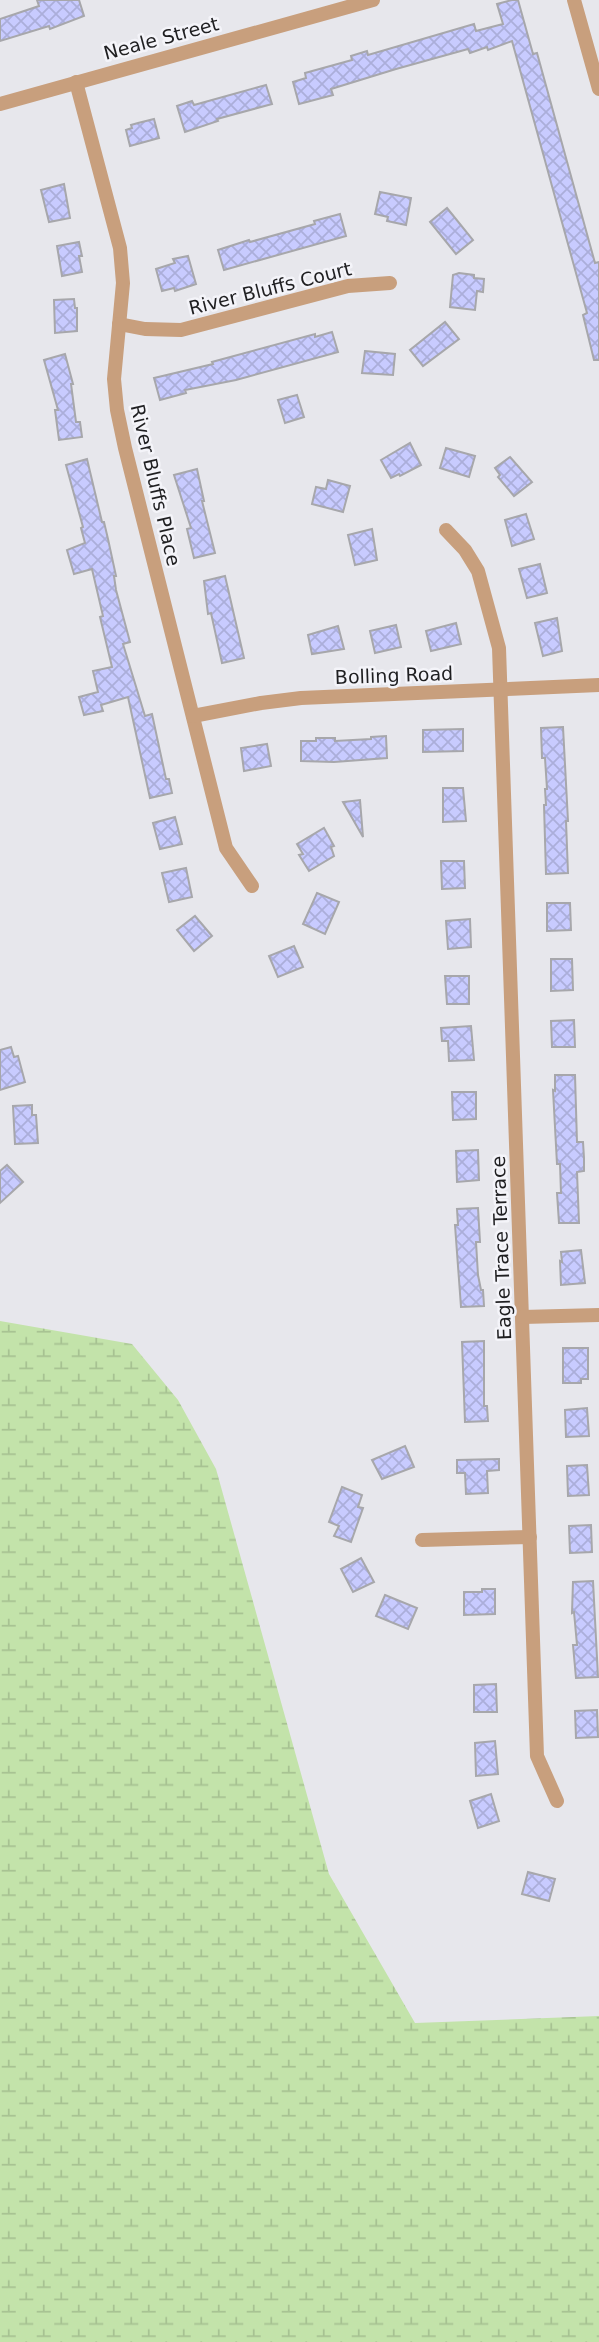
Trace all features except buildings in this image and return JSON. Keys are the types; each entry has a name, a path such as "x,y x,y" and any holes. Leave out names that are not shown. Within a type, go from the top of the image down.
{"street":[{"name":"Neale Street","path":"0,104 373,0"},
{"path":"574,0 599,89"},
{"name":"River Bluffs Place","path":"76,82 120,248 123,283 114,363 117,410 226,848 252,886"},
{"name":"River Bluffs Court","path":"119,324 145,329 181,330 348,286 390,283"},
{"name":"Eagle Trace Terrace","path":"446,530 465,550 478,571 499,648 537,1756 557,1801"},
{"name":"Bolling Road","path":"193,716 301,698 599,685"},
{"path":"523,1317 599,1315"},
{"path":"422,1541 530,1537"}],"green space":[{"path":"0,1321 132,1344 178,1400 216,1469 329,1874 415,2023 599,2016 599,2342 0,2342"}]}
